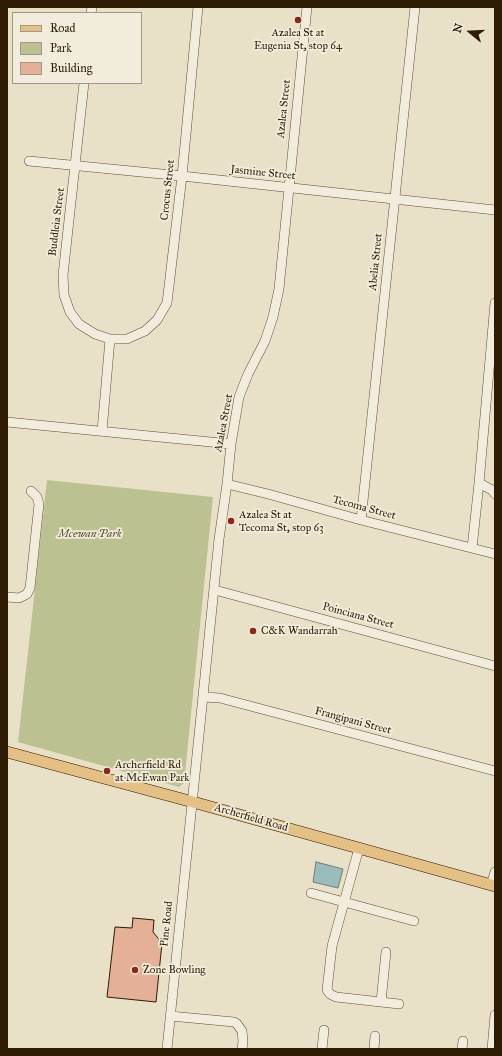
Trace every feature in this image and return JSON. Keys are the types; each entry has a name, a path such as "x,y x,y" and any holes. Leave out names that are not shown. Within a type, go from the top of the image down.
{"main road":[{"name":"Archerfield Road","path":"7,752 493,885"}],"street":[{"name":"Crocus Street","path":"110,339 127,339 145,331 157,320 167,304 182,176 198,7"},
{"name":"Azalea Street","path":"193,802 219,539 231,444 239,397 248,374 265,340 273,317 279,290 307,7"},
{"name":"Abelia Street","path":"361,520 396,199 415,7"},
{"name":"Buddleia Street","path":"84,84 63,275 64,295 70,312 79,324 95,334 110,339"},
{"name":"Jasmine Street","path":"29,161 495,210"},
{"path":"472,548 495,303"},
{"path":"102,431 110,339"},
{"path":"7,422 231,444"},
{"path":"479,483 492,490 495,494"},
{"name":"Tecoma Street","path":"227,484 495,554"},
{"path":"7,597 19,598 27,594 30,588 39,504 36,497 30,491"},
{"name":"Poinciana Street","path":"215,590 495,666"},
{"name":"Frangipani Street","path":"204,697 220,698 495,771"},
{"name":"Pine Road","path":"167,1049 193,802"},
{"path":"359,848 332,946 327,990 330,994 336,997 399,1004"},
{"path":"493,885 495,872"},
{"path":"311,893 414,921"},
{"path":"381,1002 386,952"},
{"path":"492,1049 495,1015"},
{"path":"170,1016 234,1022 242,1031 242,1049"},
{"path":"322,1049 324,1030"},
{"path":"374,1049 375,1036"}],"green space":[{"name":"Mcewan Park","path":"47,480 213,497 184,783 179,787 18,742"}],"water":[{"path":"316,862 343,869 338,888 313,882"}],"building":[{"name":"Zone Bowling","path":"133,918 154,920 153,932 162,943 156,1002 107,997 115,927 132,928"}],"place":[{"name":"Azalea St at Eugenia St, stop 64","path":"298,20"},
{"name":"Azalea St at Tecoma St, stop 63","path":"231,521"},
{"name":"C&K Wandarrah","path":"253,631"},
{"name":"Archerfield Rd at McEwan Park","path":"107,771"},
{"name":"Zone Bowling","path":"135,970"}]}
